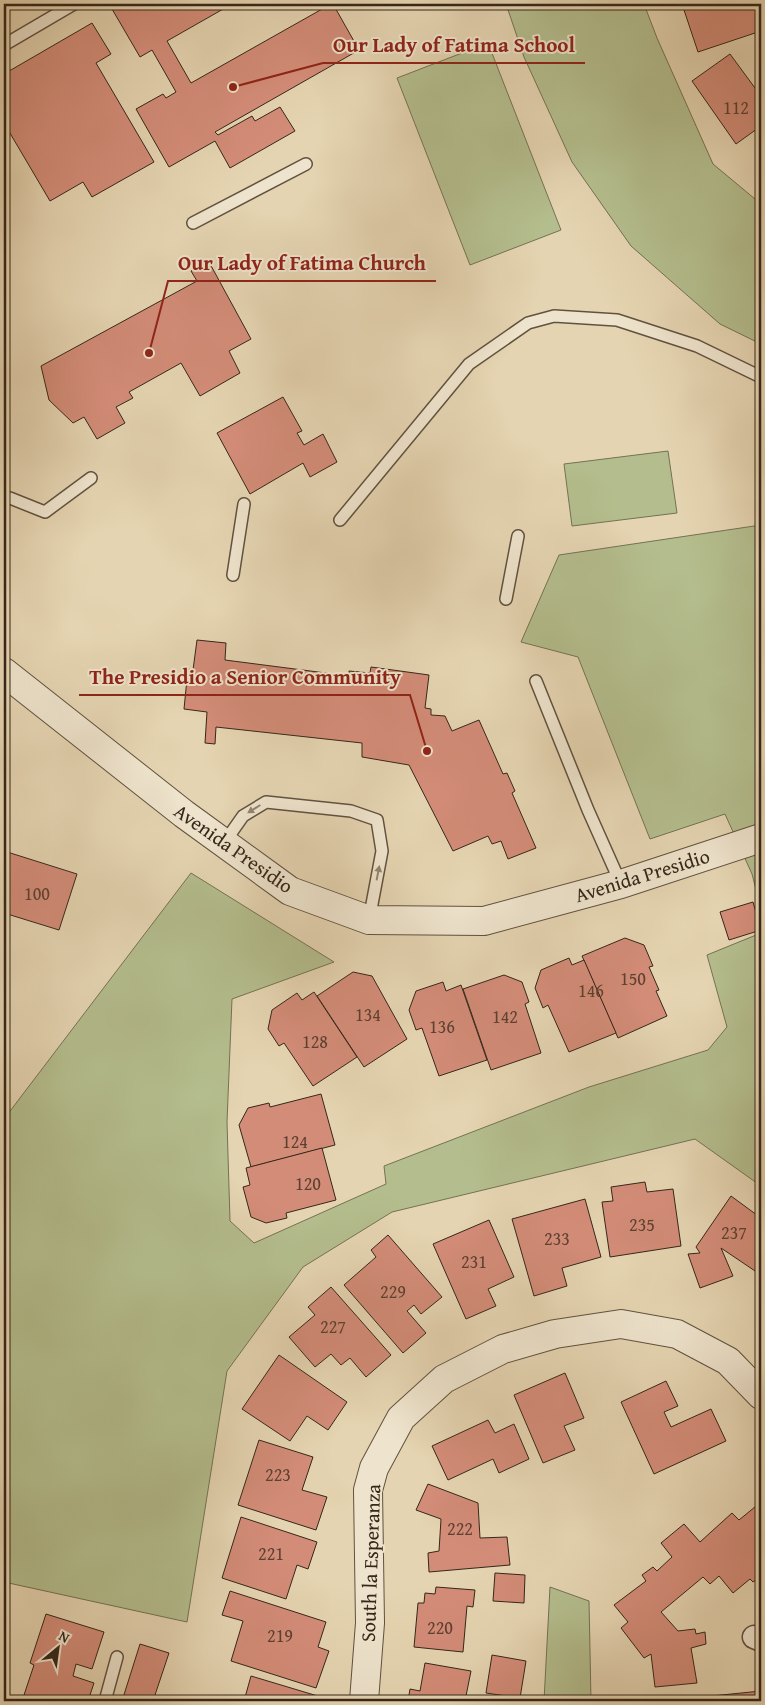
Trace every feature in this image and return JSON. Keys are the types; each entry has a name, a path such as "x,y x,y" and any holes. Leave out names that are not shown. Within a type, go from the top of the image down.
{"street":[{"name":"Avenida Presidio","path":"4,672 224,843 290,891 369,920 484,920 620,884 761,838"},
{"name":"South la Esperanza","path":"364,1701 370,1624 368,1490 374,1468 401,1418 444,1379 504,1350 555,1334 621,1324 677,1334 728,1361 761,1395"}],"lane":[{"path":"4,45 74,4"},
{"path":"193,223 306,164"},
{"path":"340,520 469,364 528,324 554,316 617,320 697,346 761,377"},
{"path":"10,498 45,512 91,478"},
{"path":"234,575 244,504"},
{"path":"506,600 518,536"},
{"path":"536,681 620,884"},
{"path":"224,843 243,816 266,802 351,810 377,820 382,851 369,920"},
{"path":"105,1701 116,1657"}],"green space":[{"path":"506,4 644,4 657,38 713,164 761,204 761,344 720,324 631,246 572,162 524,57"},
{"path":"488,43 561,230 470,265 397,78"},
{"path":"668,451 677,513 572,526 564,464"},
{"path":"761,525 761,909 752,874 725,814 650,839 578,657 521,642 559,555"},
{"path":"191,873 334,962 232,999 227,1122 230,1221 254,1243 386,1184 384,1166 589,1087 708,1050 727,1027 707,955 761,933 761,1186 695,1139 392,1212 303,1267 227,1371 187,1622 4,1582 4,1119"},
{"path":"550,1587 589,1601 591,1701 544,1701"}],"building":[{"path":"122,4 232,4 167,41 191,83 331,4 333,4 359,50 215,132 218,135 252,116 255,121 280,107 295,131 230,168 215,141 169,167 136,109 163,94 166,98 176,92 152,50 140,57 112,9"},
{"path":"682,4 761,4 761,31 698,52"},
{"path":"92,23 111,54 96,63 154,162 92,197 83,182 50,201 4,123 4,74"},
{"path":"730,54 755,88 761,84 761,126 736,144 692,81"},
{"path":"209,262 251,339 229,351 240,373 200,396 181,363 129,392 133,398 116,407 125,423 97,439 84,417 73,423 49,400 41,366 197,281 191,271"},
{"path":"283,397 302,431 297,433 304,445 323,434 337,462 310,477 303,463 250,494 217,433"},
{"path":"197,640 226,643 225,660 349,676 349,671 370,673 371,667 429,675 425,708 431,709 431,715 445,716 452,731 479,720 503,774 507,773 515,791 512,793 536,848 508,859 501,841 492,844 488,836 453,851 409,765 362,757 362,743 216,727 215,744 205,743 207,712 184,709 188,669 193,670"},
{"path":"4,851 77,874 59,930 4,913"},
{"path":"753,902 761,930 729,940 720,912"},
{"path":"625,938 644,945 653,966 649,967 659,990 656,991 667,1016 618,1038 582,956"},
{"path":"569,958 572,965 584,960 616,1033 569,1052 548,1005 543,1008 535,988 541,970"},
{"path":"353,972 372,976 407,1039 364,1067 317,996"},
{"path":"504,975 522,982 529,1002 525,1004 541,1053 491,1070 463,989"},
{"path":"443,982 446,991 461,985 487,1060 439,1076 422,1028 416,1030 409,1010 416,991"},
{"path":"314,992 357,1057 313,1086 284,1043 279,1046 268,1029 272,1010 297,993 302,1000"},
{"path":"321,1094 335,1145 251,1167 239,1125 248,1108 269,1103 270,1107"},
{"path":"322,1148 336,1200 286,1213 287,1218 266,1223 251,1217 243,1187 250,1185 246,1168"},
{"path":"645,1182 647,1192 673,1189 681,1246 610,1257 602,1202 613,1201 611,1187"},
{"path":"731,1196 761,1218 761,1275 721,1248 733,1276 700,1288 688,1254 700,1253 696,1247"},
{"path":"585,1199 601,1257 562,1268 567,1286 534,1296 512,1219"},
{"path":"489,1220 514,1277 488,1289 496,1306 466,1319 433,1244"},
{"path":"388,1235 442,1297 421,1314 414,1305 407,1311 426,1333 403,1353 344,1285 376,1257 371,1250"},
{"path":"331,1287 391,1355 366,1377 350,1358 341,1365 331,1354 315,1367 289,1337 315,1315 308,1307"},
{"path":"279,1355 347,1402 328,1430 307,1416 290,1441 242,1409"},
{"path":"565,1373 584,1418 564,1426 575,1450 543,1463 514,1395"},
{"path":"666,1381 678,1406 664,1412 671,1427 711,1409 726,1441 654,1474 621,1402"},
{"path":"488,1420 495,1433 514,1424 529,1459 499,1473 493,1459 448,1480 432,1446"},
{"path":"259,1440 313,1457 302,1490 327,1497 316,1530 238,1505"},
{"path":"428,1484 478,1503 480,1538 507,1537 510,1565 429,1572 428,1553 439,1551 441,1519 416,1510"},
{"path":"761,1502 761,1576 753,1582 750,1579 733,1593 719,1576 710,1584 703,1577 661,1612 678,1631 695,1629 696,1634 705,1632 706,1644 691,1648 697,1683 655,1687 651,1654 644,1658 621,1628 628,1622 614,1605 646,1581 642,1575 653,1567 657,1571 672,1557 661,1543 684,1524 700,1542 732,1513 739,1520"},
{"path":"241,1517 317,1542 308,1569 297,1565 286,1599 222,1578"},
{"path":"495,1573 525,1575 524,1603 493,1601"},
{"path":"436,1587 475,1590 473,1607 467,1606 463,1652 414,1647 418,1603 424,1603 425,1593 435,1594"},
{"path":"230,1591 326,1622 318,1647 329,1651 316,1688 231,1661 243,1621 222,1615"},
{"path":"46,1614 104,1632 92,1669 76,1664 73,1676 94,1683 88,1701 22,1701 34,1665 30,1663"},
{"path":"140,1644 169,1653 153,1701 122,1701"},
{"path":"492,1655 526,1661 520,1698 486,1693"},
{"path":"425,1663 471,1671 465,1701 408,1701 410,1689 420,1691"},
{"path":"251,1676 321,1697 319,1701 244,1701"},
{"path":"761,1691 761,1701 662,1701"}],"place":[{"name":"Our Lady of Fatima School","path":"233,87"},
{"name":"Our Lady of Fatima Church","path":"149,353"},
{"name":"The Presidio a Senior Community","path":"427,751"}]}
